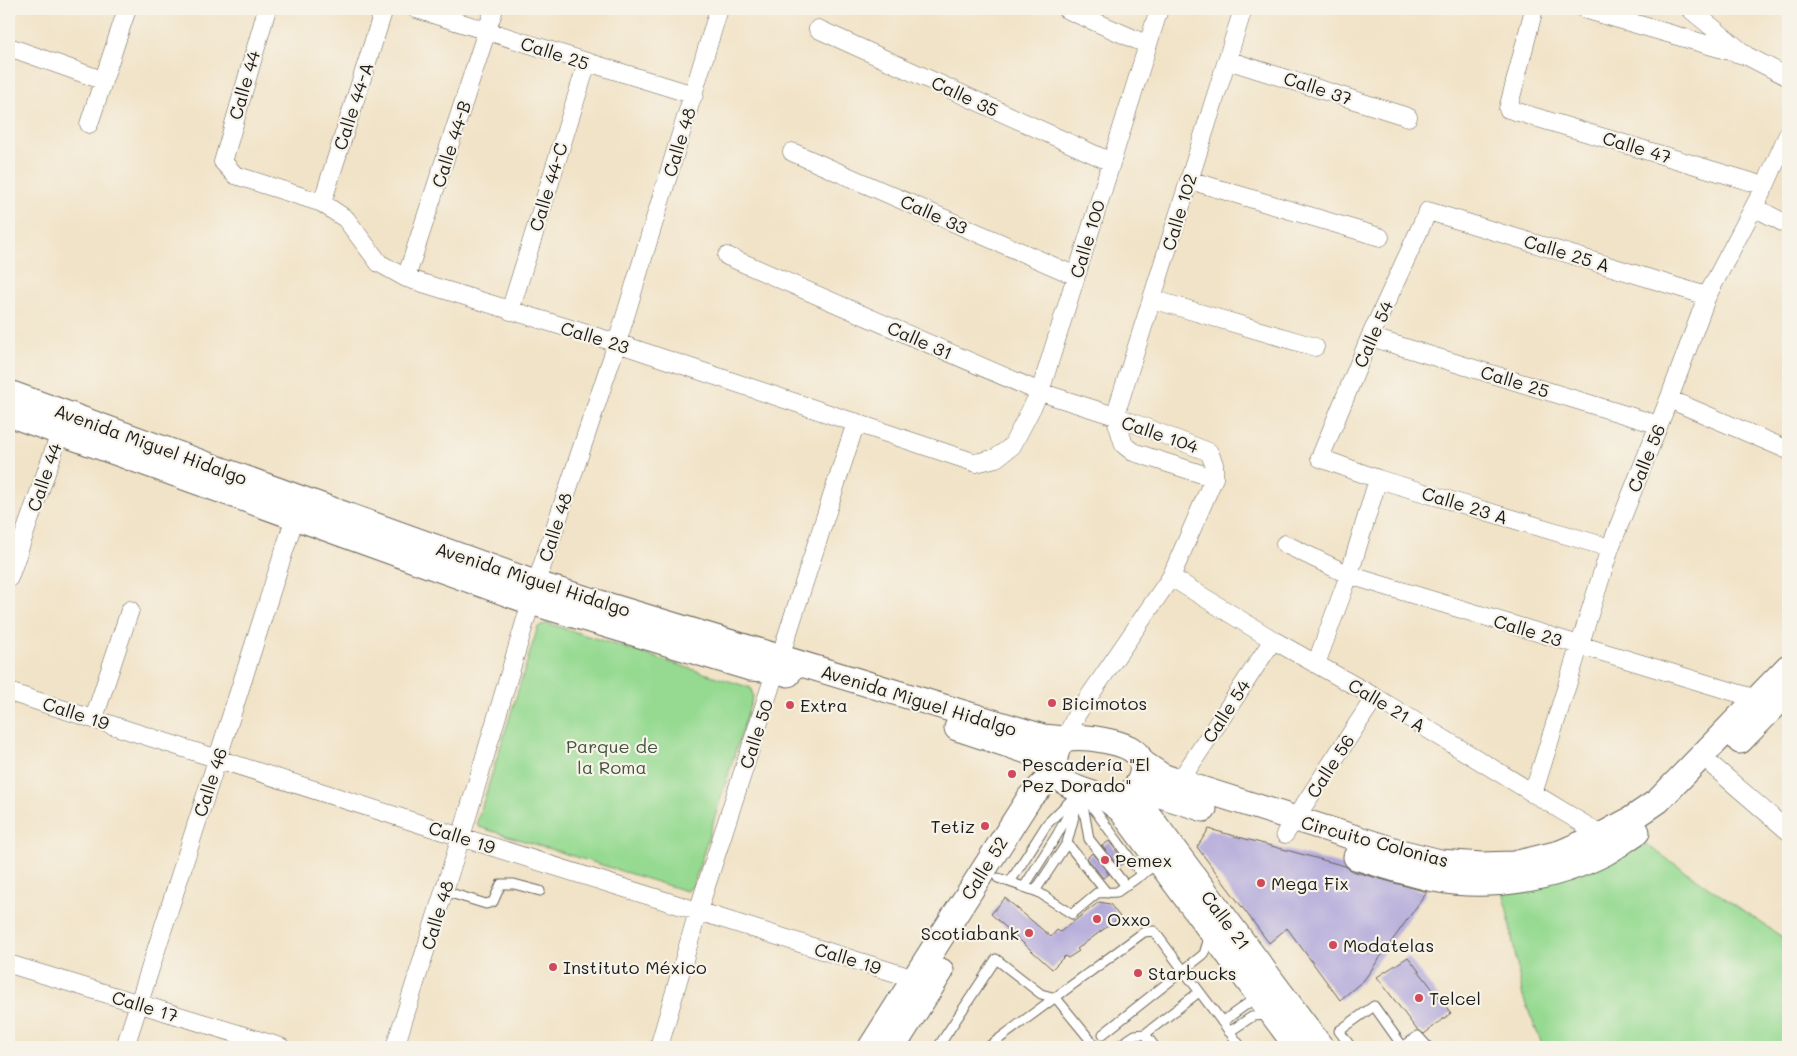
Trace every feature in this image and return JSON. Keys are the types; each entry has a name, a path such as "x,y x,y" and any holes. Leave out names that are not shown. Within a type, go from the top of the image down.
{"street":[{"path":"89,124 127,9"},
{"name":"Calle 44","path":"223,162 267,9"},
{"name":"Calle 44-A","path":"322,203 384,9"},
{"name":"Calle 25","path":"416,9 694,95"},
{"name":"Calle 44-B","path":"406,278 494,9"},
{"name":"Calle 48","path":"395,1047 461,837 534,593 617,343 719,9"},
{"path":"1066,9 1148,45"},
{"name":"Calle 100","path":"996,458 1012,446 1040,392 1159,9"},
{"name":"Calle 102","path":"1116,416 1243,9"},
{"name":"Calle 47","path":"1534,9 1508,109 1765,186"},
{"path":"1584,9 1747,56 1788,77"},
{"path":"1690,9 1747,56"},
{"name":"Calle 35","path":"818,29 1111,162"},
{"path":"9,47 102,80"},
{"name":"Calle 37","path":"1227,60 1408,117"},
{"name":"Calle 44-C","path":"510,311 587,63"},
{"name":"Calle 56","path":"1533,794 1610,548 1670,399 1707,296 1765,186 1788,134"},
{"name":"Calle 33","path":"792,152 1076,276"},
{"name":"Calle 23","path":"223,162 235,175 322,203 346,219 380,263 406,278 617,343 976,463 996,458"},
{"path":"1189,180 1380,236"},
{"path":"1754,207 1788,225"},
{"name":"Calle 25 A","path":"1428,211 1707,296"},
{"name":"Calle 54","path":"1320,458 1370,337 1428,211"},
{"name":"Calle 31","path":"727,256 1040,392 1116,416"},
{"path":"1152,299 1315,347"},
{"name":"Calle 25","path":"1370,337 1659,425"},
{"name":"Avenida Miguel Hidalgo","path":"9,393 534,593"},
{"path":"1670,399 1788,450"},
{"name":"Avenida Miguel Hidalgo","path":"9,414 295,517 534,593 750,668 778,664 1050,739 1093,739 1129,748 1137,754 1137,779"},
{"name":"Calle 104","path":"1116,416 1209,452 1214,464 1214,478 1133,452 1124,445 1116,416"},
{"name":"Calle 50","path":"659,1047 698,911 856,422"},
{"name":"Calle 44","path":"9,578 60,432"},
{"name":"Calle 23 A","path":"1320,458 1378,479 1610,548"},
{"path":"1137,779 1116,798 1074,783 1058,748 1065,739 1071,725 1171,577 1214,478"},
{"path":"1316,664 1348,575 1378,479"},
{"name":"Calle 46","path":"125,1047 295,517"},
{"name":"Calle 23","path":"1285,544 1348,575 1580,646 1762,707"},
{"name":"Calle 21 A","path":"1171,577 1273,640 1375,697 1602,835"},
{"path":"94,718 130,610"},
{"name":"Calle 54","path":"1179,782 1273,640"},
{"name":"Avenida Miguel Hidalgo","path":"778,664 1048,758 1074,783"},
{"name":"Circuito Colonias","path":"1137,779 1162,776 1290,827 1435,879 1486,883 1514,881 1561,870 1605,853 1714,767 1762,707 1788,667"},
{"name":"Calle 19","path":"9,692 461,837 915,979"},
{"name":"Circuito Colonias","path":"1137,779 1154,793 1194,805 1432,860 1481,865 1514,864 1560,853 1661,807 1762,707 1788,692"},
{"name":"Calle 56","path":"1290,827 1375,697"},
{"path":"1088,700 1085,718 1093,739"},
{"path":"1714,767 1788,831"},
{"name":"Calle 21","path":"1137,779 1159,862 1268,998 1297,1047"},
{"name":"Calle 21","path":"1074,783 1122,810 1211,931 1268,998 1321,1047"},
{"name":"Calle 52","path":"898,1045 998,876 1030,797 1074,783"},
{"path":"1159,862 1174,837 1179,820 1194,805"},
{"name":"Calle 52","path":"871,1047 915,979 998,876"},
{"name":"Calle 17","path":"9,964 281,1047"}],"lane":[{"path":"1035,891 1068,842 1074,783"},
{"path":"1074,783 1089,839 1126,886"},
{"path":"1024,887 1057,835 1074,783"},
{"path":"1068,842 1107,892"},
{"path":"998,876 1035,891 1072,914 1096,893 1117,892 1159,862"},
{"path":"444,891 486,904 493,902 502,884 514,884 540,891"},
{"path":"992,1046 1144,932 1154,931 1241,1047"},
{"path":"1103,1034 1204,954 1211,931"},
{"path":"938,1047 996,959 1041,994 1056,998 1096,1047"},
{"path":"1117,1047 1135,1035 1145,1034 1199,992"},
{"path":"1222,1022 1268,998"},
{"path":"1229,1032 1253,1016 1268,998"},
{"path":"1351,1047 1339,1031 1374,1006 1403,1047 1418,1036 1428,1047"},
{"path":"1145,1034 1156,1047"}],"green space":[{"name":"Parque de la Roma","path":"547,623 751,688 753,696 693,886 686,891 479,827 477,822 538,627"},
{"path":"1641,841 1788,941 1788,1047 1543,1047 1523,997 1503,889"}],"building":[{"path":"1209,829 1345,866 1352,871 1427,892 1364,980 1340,1000 1287,928 1269,943 1197,847"},
{"path":"1109,841 1125,862 1118,866 1102,846"},
{"path":"1092,853 1109,874 1103,878 1087,858"},
{"name":"Scotiabank","path":"1005,898 1051,937 1057,930 1060,932 1099,902 1110,904 1120,917 1077,949 1079,951 1068,958 1065,956 1052,969 991,914"},
{"path":"1408,957 1451,1013 1424,1034 1417,1030 1377,977"}],"place":[{"name":"Bicimotos","path":"1052,703"},
{"name":"Extra","path":"790,705"},
{"name":"Pescadería \"El Pez Dorado\"","path":"1012,774"},
{"name":"Tetiz","path":"985,826"},
{"name":"Pemex","path":"1105,860"},
{"name":"Mega Fix","path":"1261,883"},
{"name":"Oxxo","path":"1097,919"},
{"name":"Scotiabank","path":"1029,933"},
{"name":"Modatelas","path":"1333,945"},
{"name":"Instituto México","path":"553,967"},
{"name":"Starbucks","path":"1138,973"},
{"name":"Telcel","path":"1419,998"}]}
